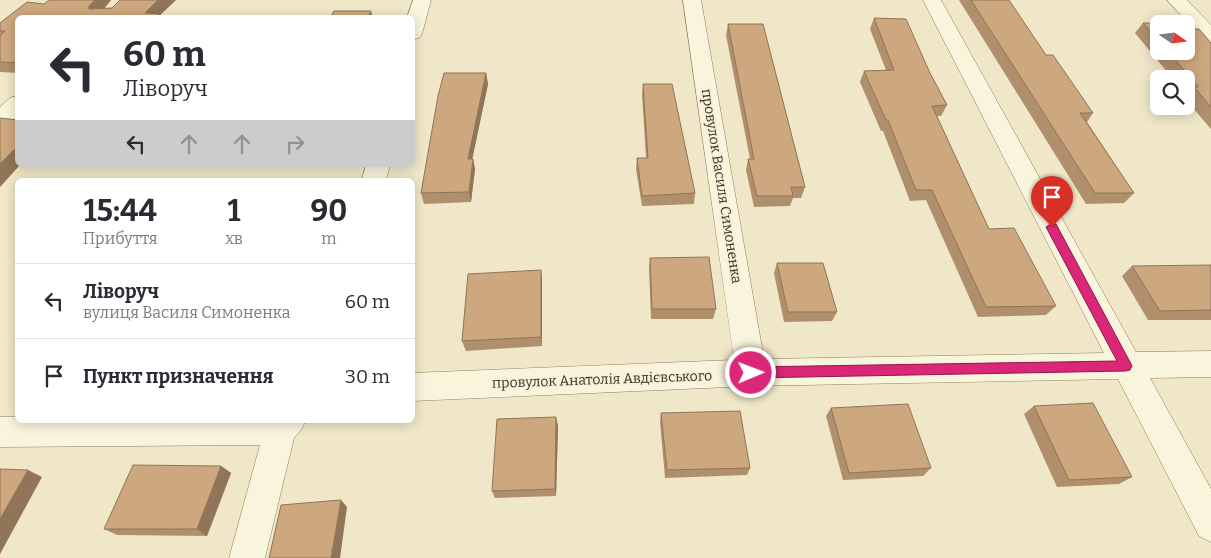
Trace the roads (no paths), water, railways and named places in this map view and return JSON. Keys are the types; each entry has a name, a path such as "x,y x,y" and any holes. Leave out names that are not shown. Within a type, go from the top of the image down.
{"street":[{"path":"415,24 422,0"},
{"name":"провулок Василя Симоненка","path":"692,0 751,373"},
{"path":"932,0 1211,524"},
{"path":"1176,0 1211,36"},
{"path":"0,120 15,106"},
{"name":"провулок Анатолія Авдієвського","path":"415,387 751,373 1211,364"},
{"path":"0,432 285,425 247,558"}]}
